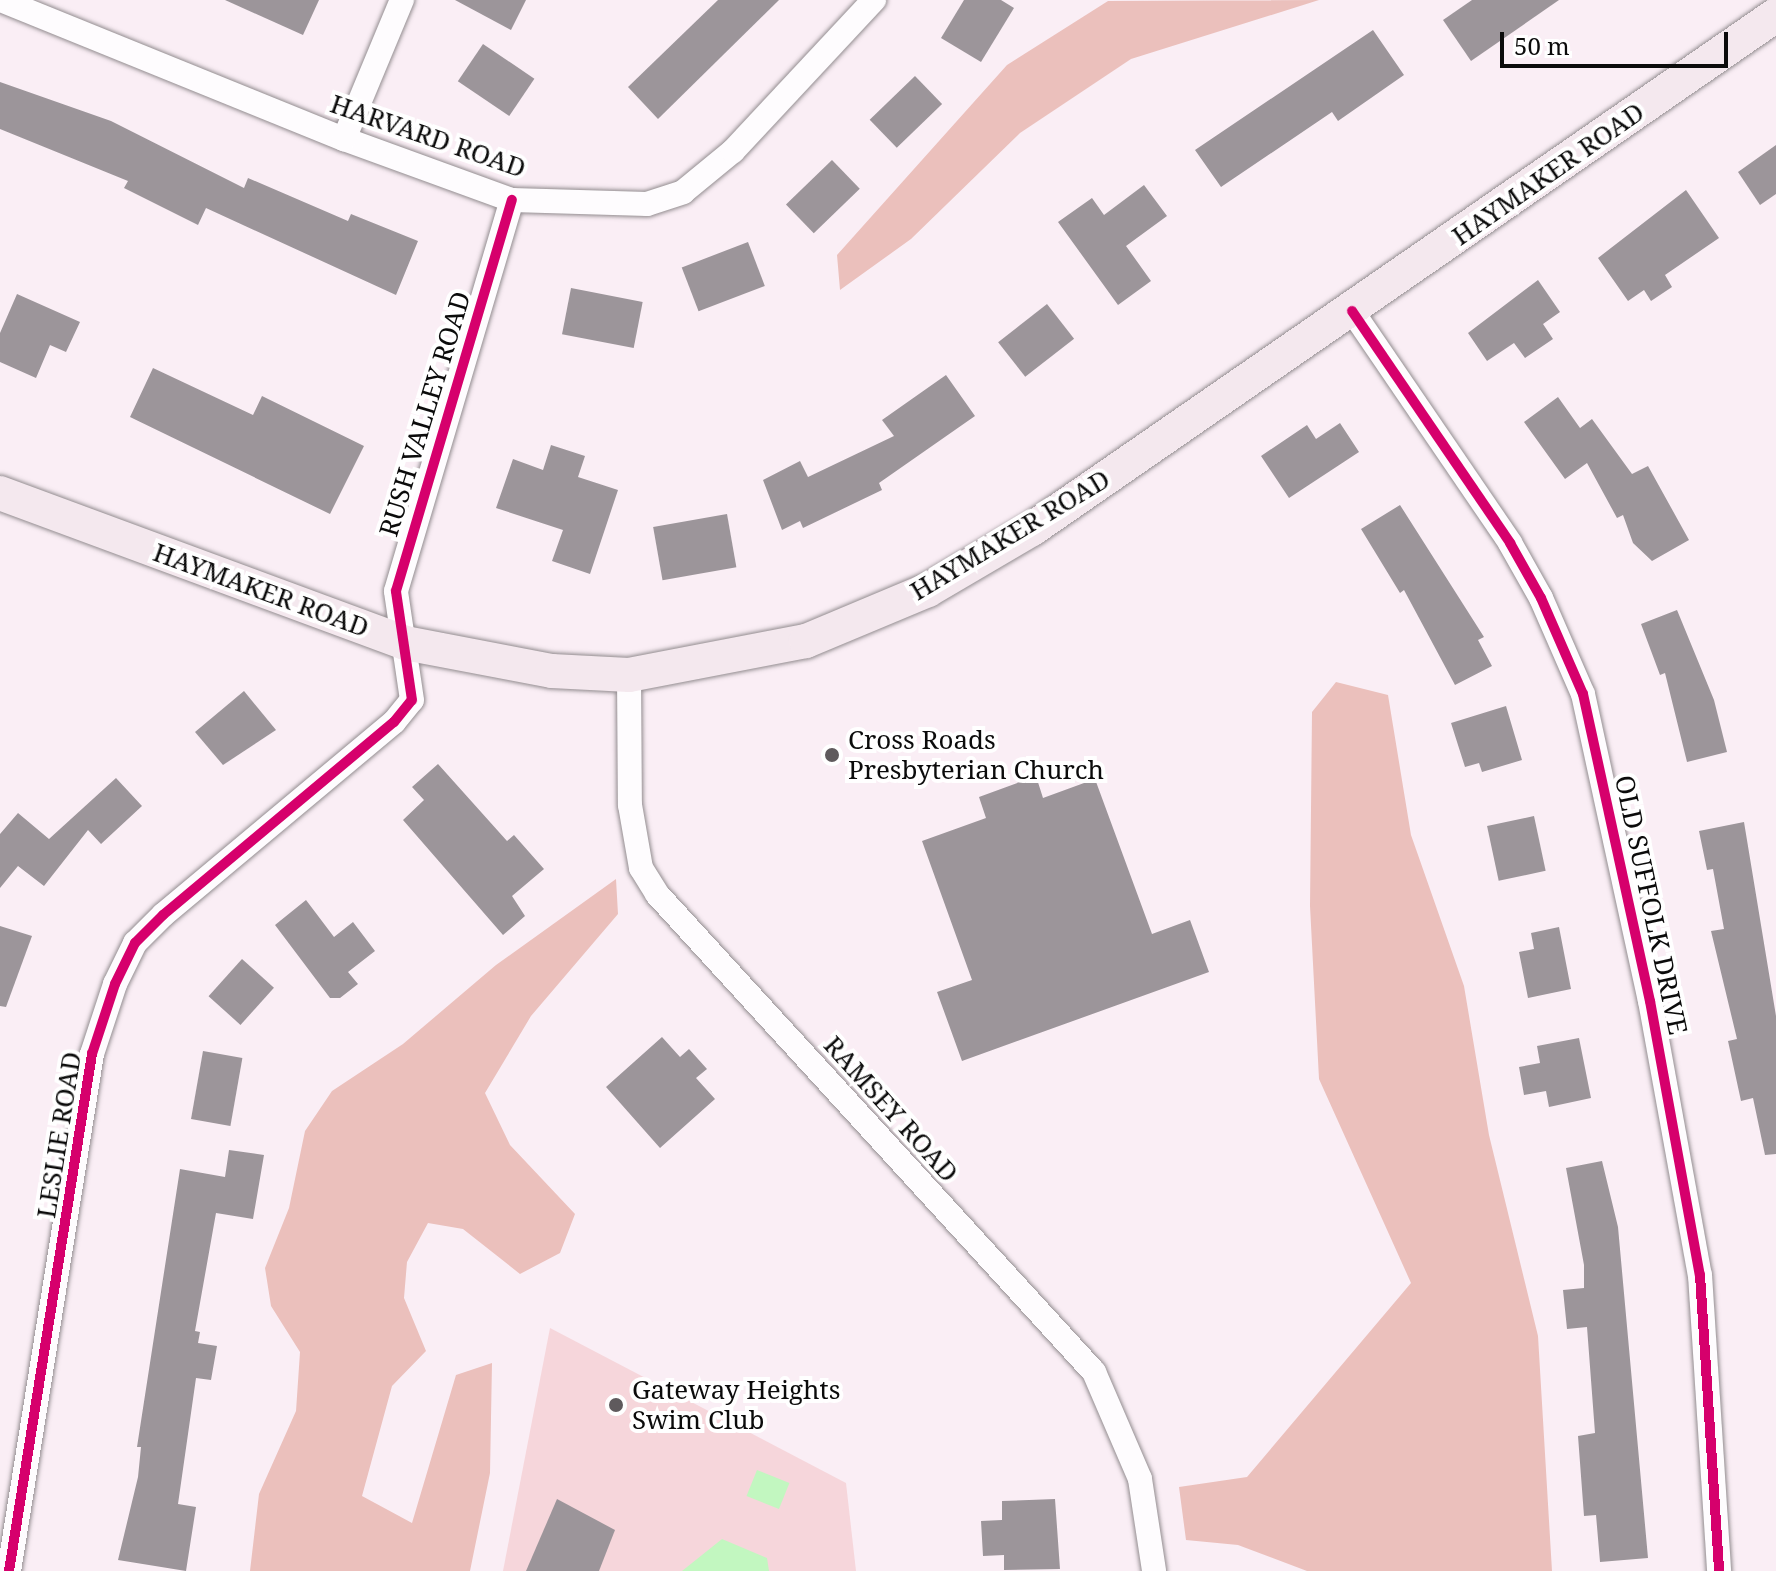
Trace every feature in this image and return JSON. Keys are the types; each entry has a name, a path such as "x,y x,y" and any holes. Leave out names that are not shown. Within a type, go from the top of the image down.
{"main road":[{"name":"HAYMAKER ROAD","path":"0,493 405,643 552,671 629,675 806,641 928,590 1032,529 1352,311 1776,15"}],"street":[{"name":"HARVARD ROAD","path":"1,0 344,139 512,200 647,204 683,192 733,151 874,0"},
{"path":"344,139 402,0"},
{"name":"RUSH VALLEY ROAD","path":"405,643 396,591 512,200"},
{"name":"OLD SUFFOLK DRIVE","path":"1352,311 1510,543 1541,598 1583,694 1650,1001 1700,1275 1719,1571"},
{"name":"LESLIE ROAD","path":"9,1571 92,1054 115,984 135,943 163,915 394,722 412,700 405,643"},
{"name":"RAMSEY ROAD","path":"629,675 630,805 641,868 657,894 1094,1372 1140,1479 1154,1571"}],"shaded area":[{"path":"1319,0 1131,59 1020,133 911,239 840,290 837,255 1007,65 1108,1"},
{"path":"1336,682 1388,695 1411,835 1464,986 1489,1135 1538,1336 1552,1571 1307,1571 1238,1545 1186,1540 1179,1487 1247,1477 1411,1283 1319,1079 1310,906 1312,712"},
{"path":"616,879 618,914 531,1016 485,1093 510,1145 575,1214 560,1253 520,1274 463,1229 428,1223 407,1262 404,1298 426,1351 392,1386 362,1496 412,1523 456,1375 492,1363 490,1473 470,1571 250,1571 259,1494 296,1411 300,1352 271,1306 265,1268 289,1208 305,1131 332,1091 403,1044 496,965"},
{"name":"Gateway Heights Swim Club","path":"550,1328 846,1483 856,1571 503,1571"},
{"path":"757,1470 789,1483 779,1509 747,1496"},
{"path":"722,1539 767,1558 769,1571 682,1571"}],"building":[{"path":"225,0 319,0 303,35"},
{"path":"455,0 526,0 511,30"},
{"path":"718,0 779,0 658,119 628,87"},
{"path":"964,0 1001,0 1014,8 981,62 941,38"},
{"path":"1472,0 1559,0 1471,61 1443,20"},
{"path":"1373,30 1404,75 1338,121 1332,112 1221,187 1195,150"},
{"path":"483,44 534,79 509,116 458,81"},
{"path":"915,76 942,104 897,148 870,120"},
{"path":"0,82 111,121 244,188 248,178 348,221 351,214 418,241 396,295 206,208 198,225 124,188 128,181 0,129"},
{"path":"1776,145 1776,194 1760,205 1738,172"},
{"path":"832,160 860,189 814,233 786,204"},
{"path":"1144,185 1167,216 1126,246 1151,281 1118,305 1058,222 1092,198 1104,215"},
{"path":"1686,190 1719,238 1665,275 1672,287 1651,301 1644,290 1628,301 1598,258"},
{"path":"748,242 765,286 699,311 682,267"},
{"path":"1538,280 1560,312 1543,324 1553,339 1525,358 1514,343 1487,361 1468,333"},
{"path":"571,288 643,302 634,348 562,334"},
{"path":"17,294 80,322 66,352 50,345 36,378 0,362 0,333"},
{"path":"1047,304 1074,339 1025,377 998,342"},
{"path":"153,368 253,415 262,396 364,446 330,514 130,417"},
{"path":"946,375 975,416 879,483 882,490 803,528 800,521 782,530 763,480 800,461 808,477 894,436 882,420"},
{"path":"1558,397 1580,428 1592,419 1632,474 1648,466 1689,540 1652,561 1633,543 1623,515 1617,518 1587,463 1565,479 1524,422"},
{"path":"1340,423 1359,452 1289,498 1261,456 1307,425 1316,439"},
{"path":"551,445 585,456 578,477 618,490 590,574 552,561 563,530 496,508 513,459 543,470"},
{"path":"1400,505 1484,637 1478,640 1492,666 1455,685 1404,590 1400,593 1361,529"},
{"path":"727,514 736,567 663,580 653,527"},
{"path":"1677,610 1714,700 1727,752 1687,762 1665,673 1660,675 1641,624"},
{"path":"244,691 276,730 223,765 195,732"},
{"path":"1506,706 1522,760 1482,772 1479,763 1465,767 1451,723"},
{"path":"438,764 507,841 514,835 544,869 512,896 525,916 503,935 403,820 424,800 412,787"},
{"path":"1036,776 1043,798 1095,779 1152,934 1190,920 1209,972 962,1061 937,992 972,980 922,841 986,818 979,797"},
{"path":"116,778 142,806 101,844 88,830 44,886 18,866 0,888 0,834 18,813 49,839"},
{"path":"1534,816 1546,871 1499,881 1487,826"},
{"path":"1744,822 1776,1016 1776,1154 1765,1155 1753,1098 1741,1101 1728,1041 1737,1039 1711,931 1724,929 1713,869 1707,870 1699,831"},
{"path":"306,900 334,937 353,922 375,951 348,972 358,984 340,998 330,998 275,925"},
{"path":"0,926 32,936 6,1007 0,1006"},
{"path":"1559,927 1571,989 1528,998 1519,952 1534,949 1531,933"},
{"path":"242,959 274,988 240,1025 209,996"},
{"path":"662,1037 680,1057 689,1049 707,1069 696,1078 715,1099 660,1148 606,1087"},
{"path":"1579,1038 1591,1098 1549,1107 1546,1091 1524,1095 1519,1067 1540,1063 1537,1046"},
{"path":"203,1051 242,1058 230,1126 191,1119"},
{"path":"229,1150 264,1155 253,1219 216,1213 195,1331 200,1332 198,1343 217,1346 211,1380 196,1378 178,1504 196,1507 186,1571 118,1560 138,1477 141,1447 137,1447 180,1169 225,1177"},
{"path":"1602,1161 1618,1227 1648,1558 1600,1562 1596,1515 1584,1516 1578,1436 1595,1433 1587,1327 1567,1329 1563,1290 1584,1288 1584,1265 1566,1168"},
{"path":"557,1499 615,1530 599,1571 526,1571"},
{"path":"1055,1499 1060,1569 1004,1570 1004,1555 983,1556 981,1521 1002,1520 1002,1501"}],"cycle path":[{"path":"9,1571 92,1054 115,984 135,943 163,915 394,722 412,700 396,591 512,200"},
{"path":"1352,311 1510,543 1541,598 1583,694 1650,1001 1700,1275 1719,1571"}],"place":[{"name":"Cross Roads Presbyterian Church","path":"832,755"},
{"name":"Gateway Heights Swim Club","path":"616,1405"}]}
